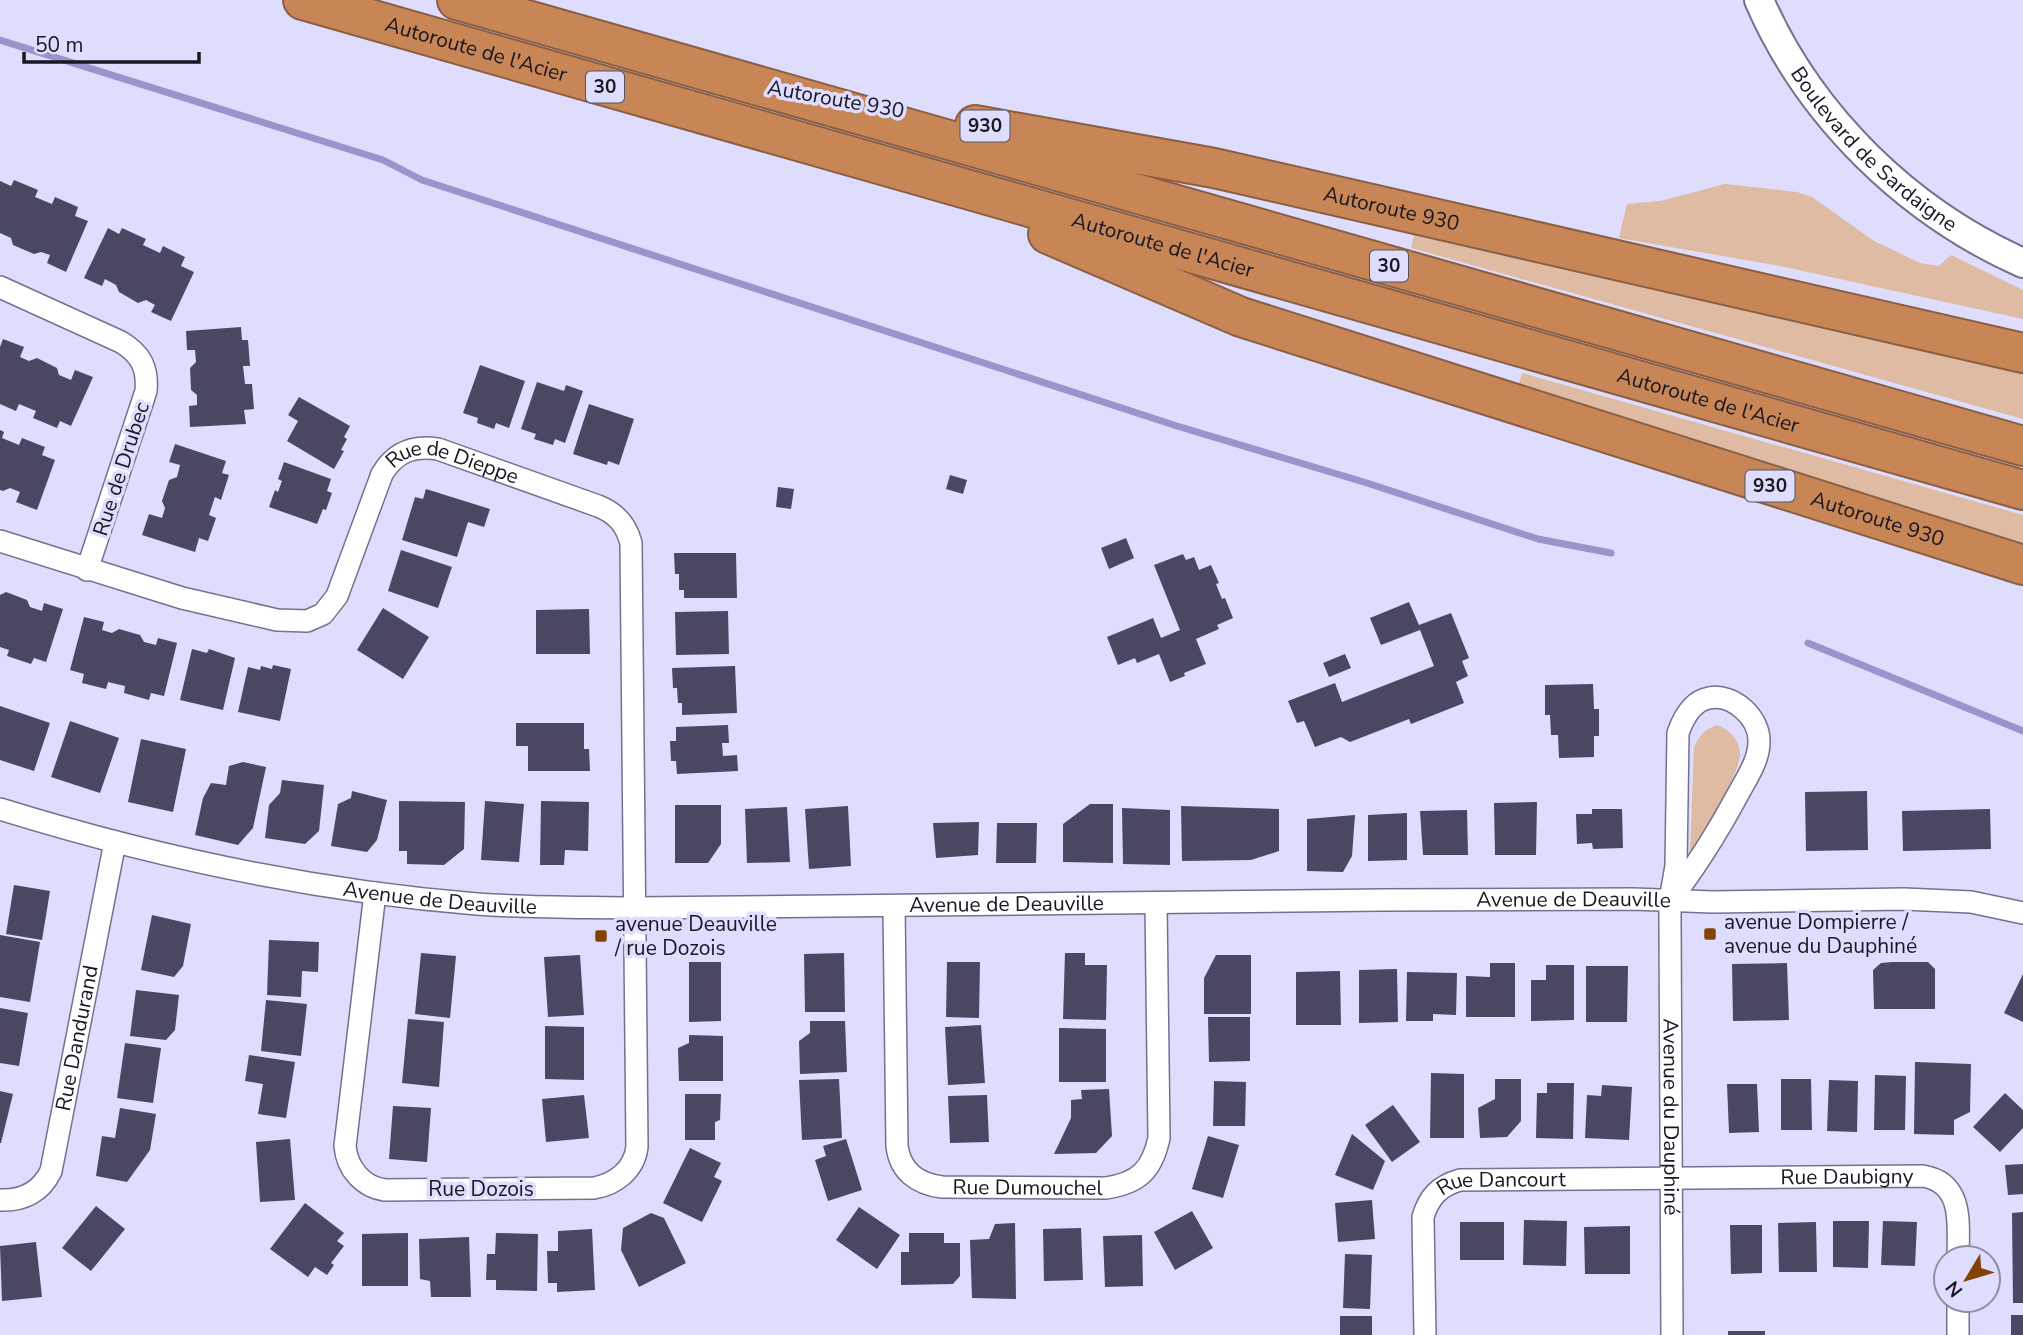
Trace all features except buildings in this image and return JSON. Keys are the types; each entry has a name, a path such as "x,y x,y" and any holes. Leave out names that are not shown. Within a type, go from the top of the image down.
{"highway":[{"name":"Autoroute de l'Acier","path":"303,0 2023,490"},
{"name":"Autoroute de l'Acier","path":"457,0 2023,446"},
{"name":"Autoroute 930","path":"756,85 1214,168 2023,353"},
{"name":"Autoroute 930","path":"907,172 1241,317 2023,565"}],"street":[{"name":"Boulevard de Sardaigne","path":"1759,0 1781,46 1800,76 1833,119 1864,153 1913,197 1954,226 2023,263"},
{"name":"Rue de Drubec","path":"0,287 121,342 135,351 145,366 148,376 146,391 87,570"},
{"name":"Rue de Dieppe","path":"0,541 182,598 295,622 316,618 330,607 340,589 382,474 393,459 419,447 438,449 607,509 623,523 631,542 636,908"},
{"name":"Avenue du Dauphiné","path":"1670,900 1718,833 1752,769 1757,753 1760,741 1755,723 1740,706 1731,701 1709,698 1699,702 1682,720 1678,742 1676,866 1670,900 1672,1335"},
{"name":"Avenue de Deauville","path":"0,809 115,842 248,872 375,893 513,906 636,908 1383,900 1947,900 1994,905 2023,913"},
{"name":"Rue Dandurand","path":"0,1200 31,1194 46,1182 51,1171 115,842"},
{"name":"Rue Dozois","path":"375,893 345,1146 346,1158 359,1177 376,1189 385,1190 594,1188 613,1182 629,1168 635,1159 637,1147 636,908"},
{"name":"Rue Dumouchel","path":"894,906 897,1146 898,1155 905,1168 919,1181 942,1186 1107,1188 1122,1186 1137,1179 1148,1168 1156,1154 1159,1138 1156,904"},
{"name":"Rue Daubigny","path":"1671,1179 1914,1175 1933,1177 1947,1187 1956,1202 1958,1244"},
{"name":"Rue Dancourt","path":"1424,1335 1423,1217 1428,1202 1436,1191 1448,1183 1472,1179 1671,1179"},
{"path":"1958,1314 1958,1335"}],"shaded area":[{"path":"1725,184 1797,192 1812,197 1874,241 1920,263 1939,266 1951,255 2023,290 2023,319 1780,266 1619,238 1627,204 1660,201"},
{"path":"1414,235 2023,373 2023,419 1411,248"},
{"path":"1522,373 2023,515 2023,548 1518,387"},
{"path":"1717,725 1726,729 1735,739 1740,753 1739,762 1722,802 1693,854 1690,851 1694,747 1703,733"}],"waterway":[{"path":"0,40 383,160 422,180 1177,426 1367,483 1538,539 1611,553"},
{"path":"1808,643 2023,731"}],"place":[{"name":"avenue Dompierre / avenue du Dauphiné","path":"1710,934"},
{"name":"avenue Deauville / rue Dozois","path":"601,936"}]}
